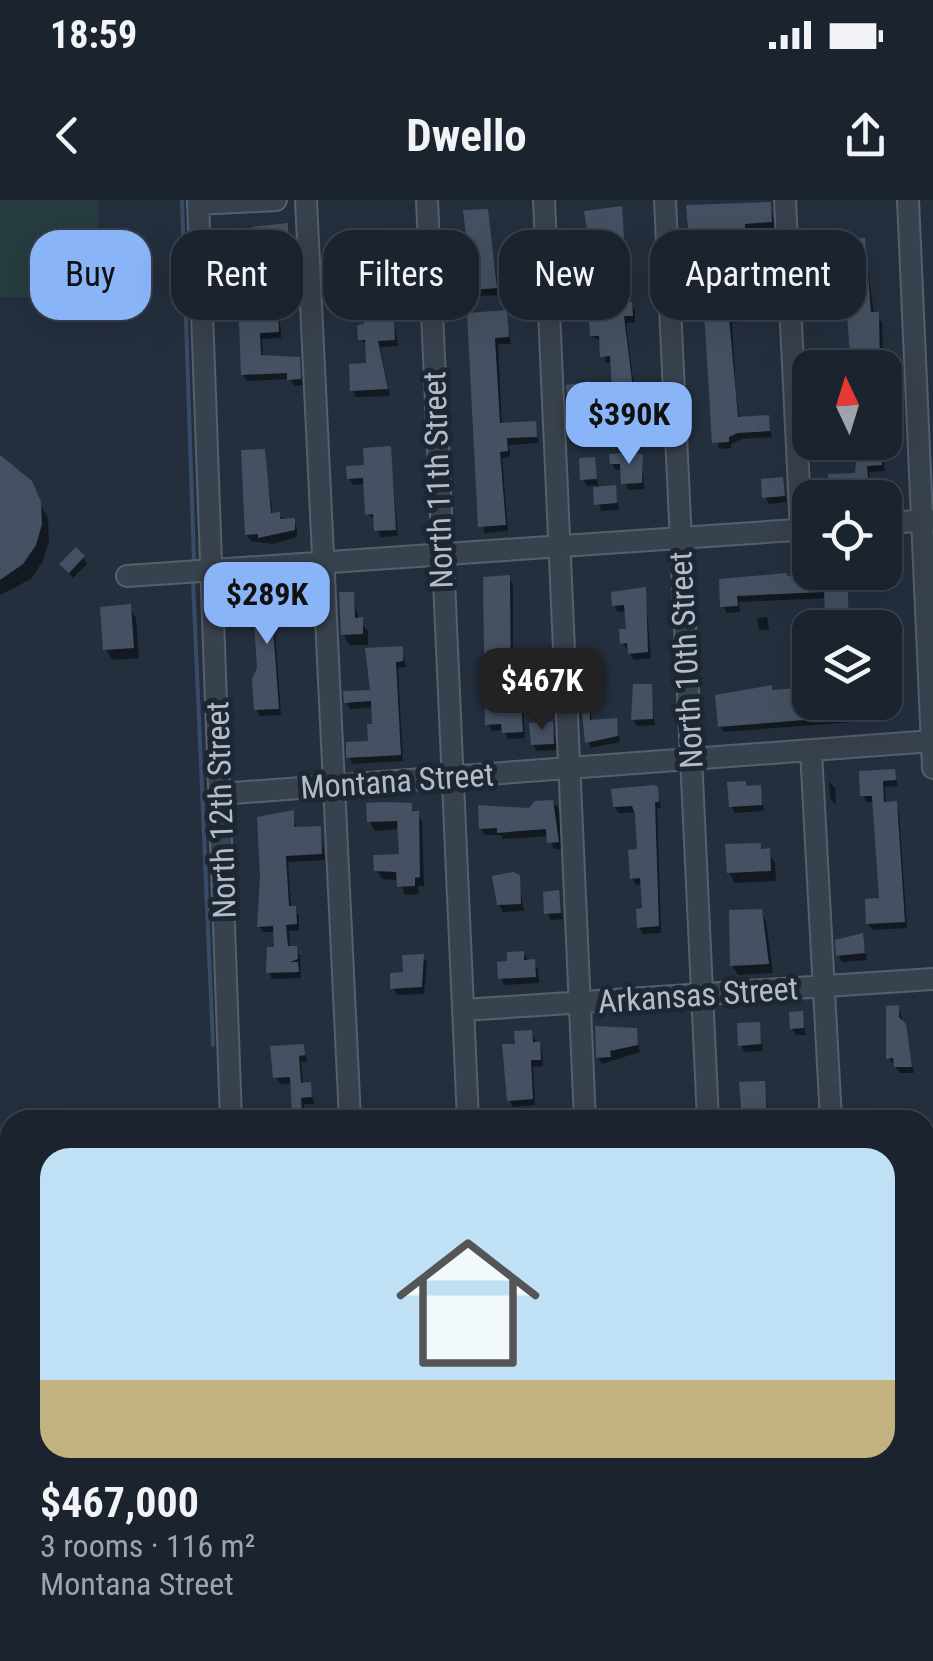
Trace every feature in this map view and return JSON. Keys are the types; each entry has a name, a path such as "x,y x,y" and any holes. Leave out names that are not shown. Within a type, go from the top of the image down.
{"street":[{"path":"198,202 276,200"},
{"path":"306,200 350,1110"},
{"name":"North 11th Street","path":"427,200 449,778 468,1110"},
{"path":"544,200 585,1110"},
{"name":"North 10th Street","path":"665,200 708,1110"},
{"path":"786,200 802,480"},
{"path":"908,200 928,520 933,768"},
{"name":"North 12th Street","path":"198,202 231,1110"},
{"path":"902,522 928,520"},
{"path":"126,576 792,530"},
{"name":"Montana Street","path":"220,794 932,741"},
{"path":"811,752 830,1110"},
{"name":"Arkansas Street","path":"463,1010 933,980"}],"green space":[{"path":"0,200 98,200 99,230 30,230 30,297 0,298"}],"building":[{"path":"771,202 772,222 745,224 745,230 688,228 686,205"},
{"path":"622,206 624,230 587,230 584,211"},
{"path":"488,209 497,288 479,289 479,230 465,230 463,210"},
{"path":"288,223 288,230 252,227"},
{"path":"866,250 871,312 879,312 880,350 850,350 847,320 866,320"},
{"path":"499,311 499,320 508,320 509,337 495,338 500,423 536,421 537,437 507,438 508,451 500,452 506,525 478,527 467,320 479,320 479,312"},
{"path":"239,320 278,320 279,332 260,333 261,355 300,357 301,379 287,380 287,373 241,375"},
{"path":"364,320 394,320 395,340 378,341 388,389 350,391 349,364 366,363 365,340 358,340 357,325 364,324"},
{"path":"589,320 624,320 636,413 612,415 612,409 604,409 602,390 612,389 610,356 600,357 599,336 590,336"},
{"path":"705,320 729,320 738,417 769,415 770,431 738,433 729,437 729,442 712,443"},
{"path":"590,381 591,398 567,399 566,385"},
{"path":"391,446 396,530 374,531 373,514 365,515 363,478 347,479 346,466 364,465 363,448"},
{"path":"265,449 271,513 280,512 280,519 295,518 295,530 258,538 258,534 245,535 241,450"},
{"path":"609,454 643,454 642,483 621,484 620,464 610,464"},
{"path":"0,455 32,481 41,502 42,524 36,545 23,564 0,580"},
{"path":"595,457 597,479 580,480 579,458"},
{"path":"856,460 882,460 882,465 867,466 868,480 828,480 828,474 855,473"},
{"path":"783,477 785,496 762,498 761,479"},
{"path":"616,485 617,503 594,505 593,487"},
{"path":"76,547 85,556 69,573 59,564"},
{"path":"787,573 792,576 792,590 848,590 849,610 825,610 824,592 737,596 738,606 720,607 719,579"},
{"path":"510,575 511,698 521,699 523,732 502,733 501,724 485,725 483,577"},
{"path":"646,587 648,652 628,654 627,643 620,644 619,629 626,629 624,605 612,606 611,592"},
{"path":"295,591 296,605 281,606 282,613 272,613 279,709 254,710 252,679 257,668 252,593"},
{"path":"339,592 354,592 355,618 363,617 363,634 341,635"},
{"path":"131,604 134,648 103,650 100,607"},
{"path":"403,646 403,661 396,662 401,755 346,758 346,742 368,741 371,701 344,703 343,691 370,690 365,648"},
{"path":"633,684 652,684 653,719 631,720"},
{"path":"772,685 772,690 792,688 792,720 803,720 718,727 715,695"},
{"path":"580,693 589,693 590,720 617,718 618,736 585,743"},
{"path":"553,721 554,744 531,745 529,723"},
{"path":"895,769 896,780 883,781 884,802 897,801 905,922 866,924 865,899 879,898 872,796 860,796 859,771"},
{"path":"746,781 746,786 761,785 762,805 729,807 727,782"},
{"path":"658,787 659,802 655,802 659,926 637,928 636,909 642,908 640,878 630,879 628,850 637,849 635,814 632,806 613,807 611,789"},
{"path":"553,800 559,842 547,843 546,829 497,833 497,828 479,829 478,805 529,808 535,801"},
{"path":"366,803 412,803 412,811 419,811 420,877 415,878 415,886 397,887 396,872 374,871 373,855 399,854 397,821 367,822"},
{"path":"294,810 294,827 321,826 322,854 286,856 289,906 296,906 297,924 286,925 288,946 297,946 298,959 290,962 298,962 299,972 266,973 267,947 274,947 273,926 257,927 257,817"},
{"path":"761,843 761,849 770,848 771,871 727,873 725,844"},
{"path":"513,872 520,875 521,904 497,905 492,876"},
{"path":"559,890 561,913 544,914 543,892"},
{"path":"762,909 769,964 730,966 729,910"},
{"path":"863,933 865,953 836,956 835,940"},
{"path":"524,951 524,960 535,959 536,977 498,979 497,962 507,961 507,952"},
{"path":"424,954 422,987 390,989 390,973 403,972 402,955"},
{"path":"899,1005 912,1067 894,1067 893,1058 886,1059 886,1006"},
{"path":"803,1011 804,1028 790,1029 789,1012"},
{"path":"760,1022 761,1044 738,1046 737,1023"},
{"path":"595,1026 637,1028 638,1045 610,1051 611,1057 596,1058"},
{"path":"532,1030 533,1042 540,1042 541,1060 531,1060 533,1099 507,1101 502,1044 515,1044 514,1031"},
{"path":"304,1044 305,1055 299,1056 301,1083 311,1082 312,1097 301,1098 302,1110 292,1110 290,1077 273,1078 270,1046"},
{"path":"765,1081 766,1110 741,1110 739,1082"}],"waterway":[{"path":"182,200 194,562"},
{"path":"193,580 213,1045"}]}
